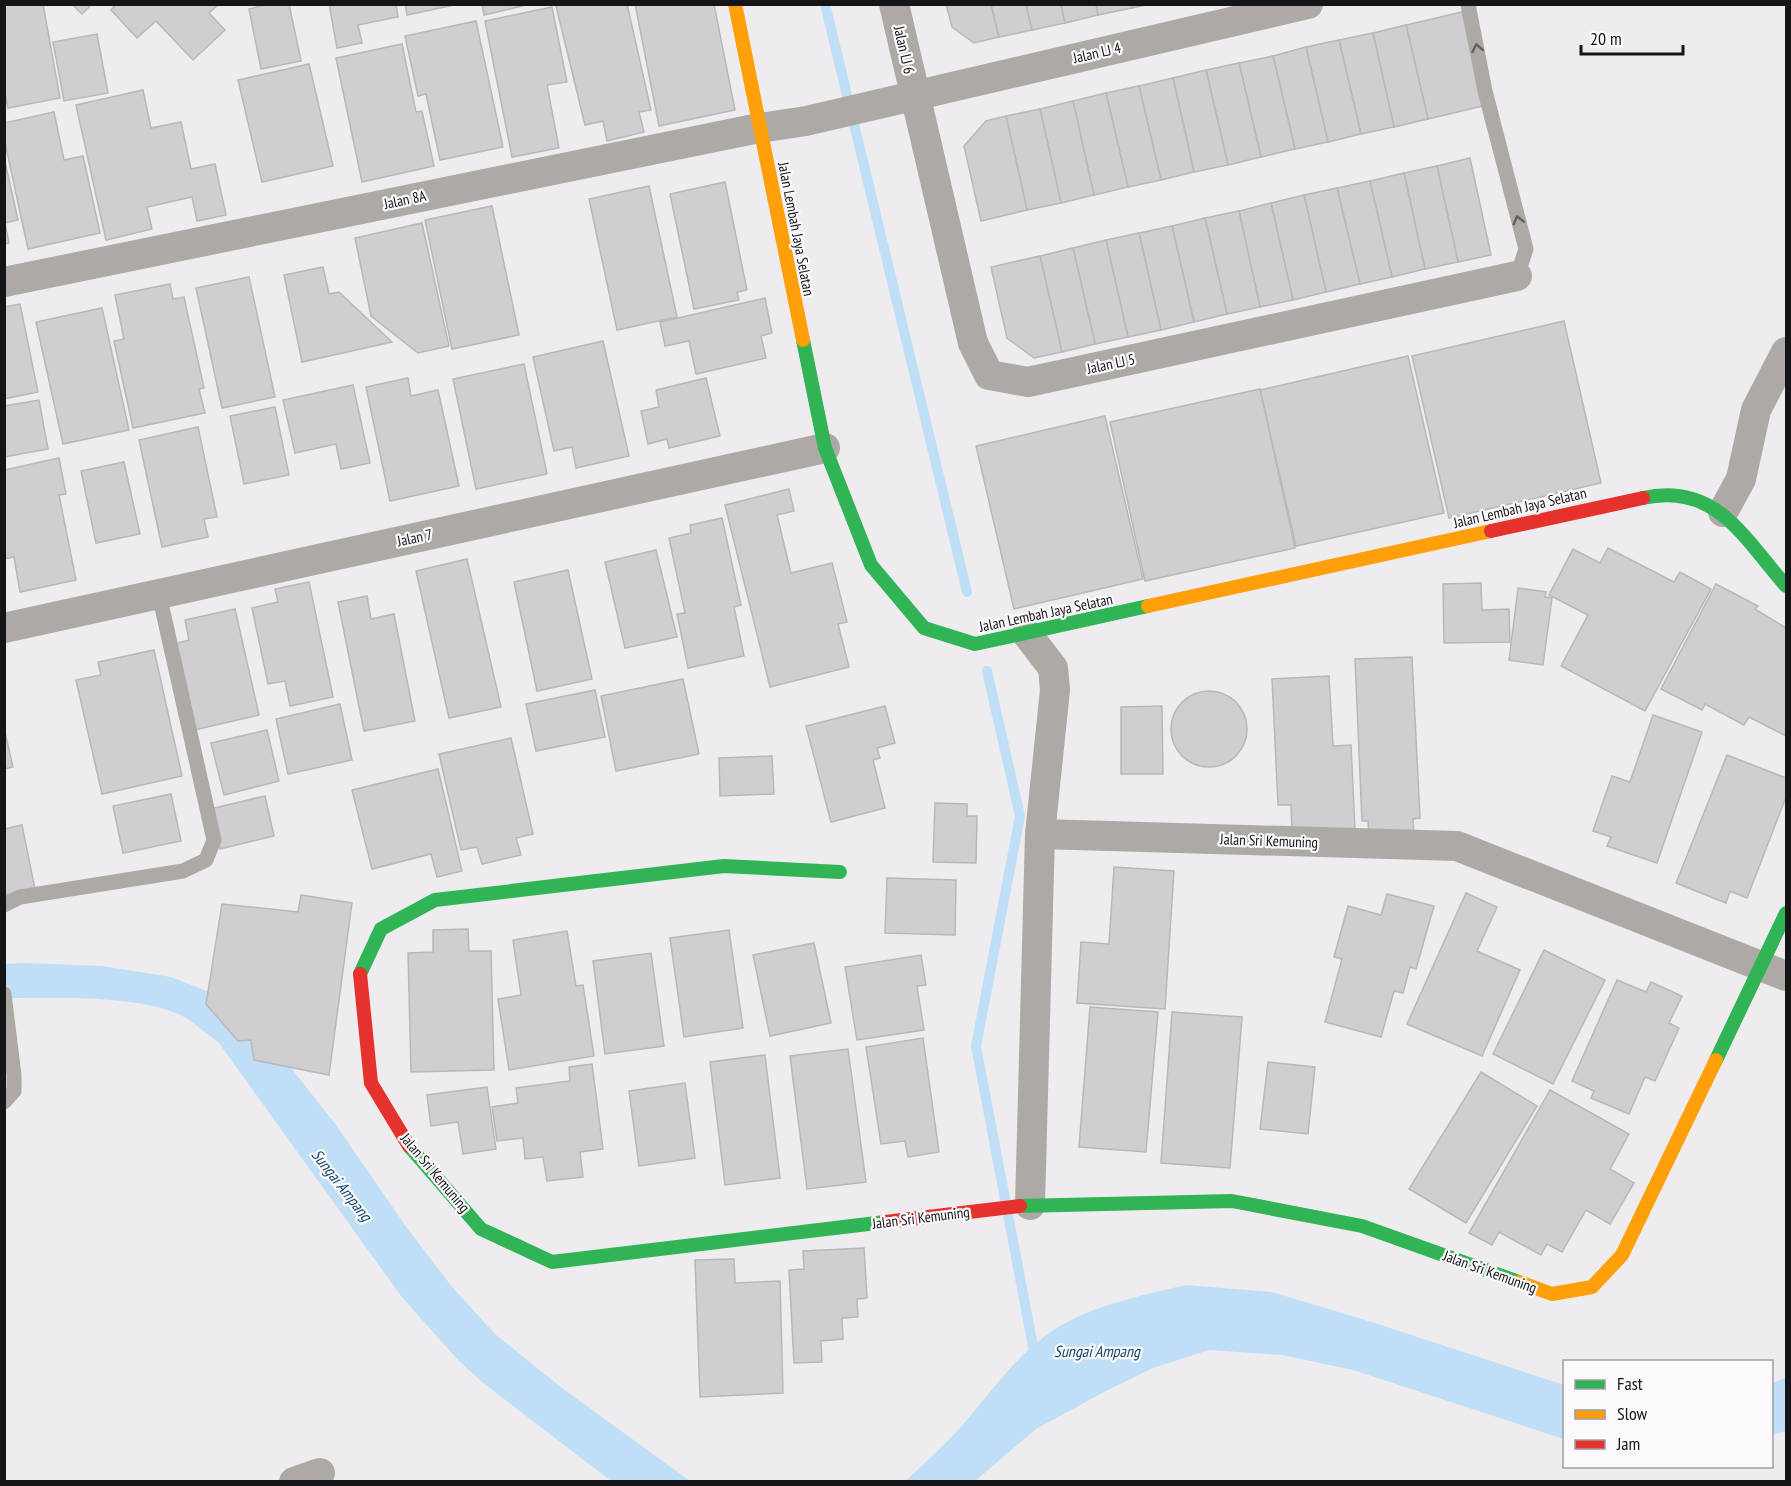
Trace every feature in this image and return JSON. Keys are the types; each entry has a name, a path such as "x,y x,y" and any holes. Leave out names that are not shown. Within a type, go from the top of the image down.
{"street":[{"name":"Jalan Lembah Jaya Selatan","path":"735,4 825,448 871,565 924,628 975,644 1665,493 1690,496 1723,512 1786,586"},
{"name":"Jalan LJ 6","path":"894,4 915,95"},
{"name":"Jalan LJ 4","path":"806,121 1308,4"},
{"name":"Jalan LJ 5","path":"915,95 973,343 989,375 1028,382 1517,276"},
{"name":"Jalan 8A","path":"4,282 759,128 806,121"},
{"path":"1723,512 1741,479 1756,410 1786,352"},
{"name":"Jalan 7","path":"4,628 825,448"},
{"path":"1024,1206 1040,834 1055,690 1053,668 1027,634"},
{"name":"Jalan Sri Kemuning","path":"1040,834 1457,846 1774,971"},
{"name":"Jalan Sri Kemuning","path":"840,872 724,866 435,900 381,929 359,975 371,1083 410,1148 482,1229 552,1262 1024,1206 1232,1201 1362,1226 1552,1294 1592,1287 1622,1256 1774,971 1786,913"}],"lane":[{"path":"1468,4 1485,91 1526,249 1517,276"},
{"path":"4,905 20,897 183,871 206,860 214,840 159,594"},
{"path":"4,994 14,1091 4,1102"}],"water":[{"name":"Sungai Ampang","path":"5,964 102,966 171,977 217,995 251,1017 336,1125 407,1228 453,1288 495,1334 562,1388 690,1481 611,1481 482,1382 457,1359 401,1296 219,1043 186,1018 168,1010 147,1005 98,999 5,998"},
{"name":"Sungai Ampang","path":"1186,1285 1272,1292 1375,1323 1563,1385 1563,1439 1353,1370 1282,1355 1209,1350 1153,1368 1036,1429 975,1481 906,1481 954,1434 1015,1363 1039,1341 1083,1314"},
{"path":"1786,1378 1786,1431 1773,1435 1773,1383"}],"building":[{"path":"4,4 43,4 60,98 8,108 4,89"},
{"path":"72,4 92,4 82,14"},
{"path":"116,4 219,4 209,13 225,30 193,60 156,21 137,38 111,10"},
{"path":"268,4 289,4 301,61 261,69 249,9"},
{"path":"329,4 396,4 398,17 358,25 362,43 337,48"},
{"path":"405,4 459,4 407,15"},
{"path":"482,4 531,4 484,15"},
{"path":"562,4 627,4 651,110 639,112 644,132 607,141 603,121 585,125 556,6"},
{"path":"635,4 714,4 735,110 659,126"},
{"path":"946,4 991,4 999,37 974,43 952,27"},
{"path":"991,4 1026,4 1032,30 999,37"},
{"path":"1026,4 1061,4 1065,23 1032,30"},
{"path":"1061,4 1096,4 1098,15 1065,23"},
{"path":"1096,4 1131,4 1132,8 1098,15"},
{"path":"1131,4 1150,4 1132,8"},
{"path":"552,7 567,82 547,85 559,148 512,157 485,21"},
{"path":"1462,12 1483,106 1428,119 1406,25"},
{"path":"476,21 503,147 440,160 426,94 418,96 405,36"},
{"path":"1406,25 1428,119 1394,127 1373,33"},
{"path":"1373,33 1394,127 1361,134 1339,40"},
{"path":"97,34 108,93 64,101 53,42"},
{"path":"1339,40 1361,134 1328,142 1306,47"},
{"path":"402,44 416,112 422,111 434,166 362,182 336,58"},
{"path":"1306,47 1328,142 1295,149 1273,56"},
{"path":"1273,56 1295,149 1261,157 1239,63"},
{"path":"1239,63 1261,157 1228,165 1206,70"},
{"path":"309,64 333,166 262,182 238,80"},
{"path":"1206,70 1228,165 1194,172 1173,78"},
{"path":"1173,78 1194,172 1161,180 1139,86"},
{"path":"1139,86 1161,180 1128,187 1106,93"},
{"path":"143,90 151,128 181,122 191,169 215,164 226,215 197,221 192,197 147,207 152,229 106,240 76,105"},
{"path":"1106,93 1128,187 1094,195 1073,101"},
{"path":"1073,101 1094,195 1061,203 1040,109"},
{"path":"1040,109 1061,203 1027,210 1006,116"},
{"path":"54,112 64,160 83,156 100,233 28,249 4,138 4,123"},
{"path":"1006,116 1027,210 981,221 964,146 986,121"},
{"path":"4,157 18,220 5,223 9,243 4,244"},
{"path":"1470,158 1491,255 1458,262 1437,166"},
{"path":"1437,166 1458,262 1425,269 1404,173"},
{"path":"1404,173 1425,269 1392,277 1370,181"},
{"path":"1370,181 1392,277 1360,284 1337,188"},
{"path":"725,182 747,290 737,292 739,300 694,309 670,194"},
{"path":"649,186 677,317 617,330 589,199"},
{"path":"1337,188 1360,284 1326,292 1304,195"},
{"path":"1304,195 1326,292 1293,300 1271,203"},
{"path":"1271,203 1293,300 1260,307 1239,211"},
{"path":"492,206 519,335 452,349 425,220"},
{"path":"1239,211 1260,307 1227,314 1205,218"},
{"path":"1205,218 1227,314 1194,322 1172,226"},
{"path":"422,223 449,346 418,353 371,316 355,238"},
{"path":"1172,226 1194,322 1161,330 1139,233"},
{"path":"1139,233 1161,330 1128,337 1106,240"},
{"path":"1106,240 1128,337 1095,344 1073,248"},
{"path":"1073,248 1095,344 1062,352 1040,256"},
{"path":"1040,256 1062,352 1034,358 1007,338 991,267"},
{"path":"323,267 329,294 339,292 392,342 302,362 284,275"},
{"path":"249,277 275,397 222,408 196,288"},
{"path":"170,284 173,299 184,297 204,388 199,389 205,413 133,428 114,341 124,339 115,295"},
{"path":"765,298 772,333 761,336 766,358 696,374 689,341 665,346 660,322"},
{"path":"20,304 38,392 4,399 4,307"},
{"path":"102,308 129,430 63,444 36,322"},
{"path":"1564,321 1601,483 1449,518 1412,356"},
{"path":"603,341 629,456 576,468 572,447 554,451 533,357"},
{"path":"1408,356 1444,513 1296,546 1260,390"},
{"path":"524,364 547,474 476,489 453,379"},
{"path":"408,378 411,396 438,390 459,486 390,501 366,387"},
{"path":"706,378 720,436 669,448 667,439 648,444 641,411 659,407 656,390"},
{"path":"353,385 370,463 341,469 336,444 295,453 283,400"},
{"path":"1260,389 1295,548 1145,581 1110,422"},
{"path":"39,400 48,449 4,457 4,406"},
{"path":"275,407 289,475 244,484 230,416"},
{"path":"1105,416 1143,579 1014,609 976,446"},
{"path":"198,427 217,517 204,519 208,537 162,547 139,440"},
{"path":"59,458 66,494 59,495 76,580 20,592 14,557 4,559 4,470"},
{"path":"124,462 140,534 96,543 81,471"},
{"path":"789,489 794,511 777,515 791,573 832,563 847,622 838,624 849,667 770,687 725,505"},
{"path":"722,518 741,605 734,607 744,656 688,668 677,614 685,613 669,538 691,533 690,525"},
{"path":"1608,548 1674,582 1680,572 1711,589 1645,711 1561,666 1588,615 1549,595 1573,549 1600,563"},
{"path":"656,550 677,637 625,648 605,562"},
{"path":"467,559 501,707 449,718 416,571"},
{"path":"568,570 592,679 537,691 514,582"},
{"path":"309,582 333,697 290,706 285,681 268,684 252,608 278,602 275,589"},
{"path":"1481,583 1482,610 1509,609 1510,642 1444,643 1443,584"},
{"path":"1716,584 1758,606 1755,609 1786,628 1786,736 1749,717 1744,725 1705,704 1702,710 1661,689"},
{"path":"1518,588 1546,592 1545,597 1552,598 1543,665 1509,660"},
{"path":"367,596 371,619 394,614 415,721 364,731 338,602"},
{"path":"235,609 259,715 194,730 174,644 189,640 185,620"},
{"path":"154,650 182,776 102,794 76,680 101,675 98,662"},
{"path":"1412,657 1420,818 1413,819 1414,834 1369,837 1368,821 1362,821 1355,659"},
{"path":"1329,676 1333,746 1351,745 1355,830 1292,833 1291,805 1278,805 1272,679"},
{"path":"683,679 699,754 616,771 601,696"},
{"path":"595,690 605,737 536,751 526,704"},
{"path":"1209,691 1224,694 1236,702 1244,714 1247,729 1244,744 1236,756 1224,764 1209,767 1194,764 1182,756 1174,744 1171,729 1174,714 1182,702 1194,694"},
{"path":"340,704 352,760 288,774 276,719"},
{"path":"885,706 895,743 877,748 880,758 873,760 885,808 831,822 806,726"},
{"path":"1162,706 1163,774 1121,774 1121,707"},
{"path":"1653,715 1702,732 1657,863 1607,846 1611,837 1593,831 1612,776 1630,782"},
{"path":"4,728 13,767 4,769"},
{"path":"267,730 279,781 224,795 211,743"},
{"path":"511,738 533,834 516,838 521,855 482,864 477,847 461,850 439,754"},
{"path":"1727,755 1786,778 1786,797 1747,898 1730,891 1726,903 1676,883"},
{"path":"772,756 774,794 720,796 719,758"},
{"path":"438,769 462,871 437,877 431,854 372,869 352,790"},
{"path":"171,794 181,841 123,853 113,806"},
{"path":"265,796 274,836 220,849 210,809"},
{"path":"935,803 967,804 967,816 977,816 976,863 933,862"},
{"path":"22,825 35,889 4,895 4,829"},
{"path":"1114,867 1174,871 1165,1009 1077,1003 1081,942 1109,944"},
{"path":"887,878 956,880 955,935 885,933"},
{"path":"1466,893 1497,907 1477,951 1520,970 1482,1056 1407,1024"},
{"path":"1387,894 1434,906 1416,969 1410,967 1403,993 1394,991 1381,1037 1325,1022 1342,959 1334,957 1348,906 1381,915"},
{"path":"301,895 352,903 329,1075 254,1060 251,1040 238,1041 206,1004 222,904 298,912"},
{"path":"468,929 469,951 491,951 494,1070 411,1072 408,953 433,952 433,930"},
{"path":"729,930 743,1028 684,1037 670,938"},
{"path":"567,931 576,986 583,985 594,1056 509,1070 498,999 521,995 513,940"},
{"path":"814,943 831,1023 770,1036 753,955"},
{"path":"1544,950 1605,980 1553,1084 1493,1054"},
{"path":"651,953 664,1046 605,1054 593,961"},
{"path":"921,955 926,985 917,986 924,1030 857,1040 845,967"},
{"path":"1617,980 1646,992 1651,982 1682,996 1669,1023 1679,1028 1655,1081 1645,1077 1629,1114 1591,1098 1594,1091 1572,1081"},
{"path":"1090,1007 1158,1012 1146,1152 1079,1147"},
{"path":"1172,1012 1242,1017 1230,1168 1161,1163"},
{"path":"923,1038 939,1152 908,1157 905,1141 881,1144 866,1047"},
{"path":"848,1049 866,1182 807,1189 790,1056"},
{"path":"765,1055 780,1178 725,1185 710,1062"},
{"path":"1268,1062 1315,1067 1308,1134 1260,1129"},
{"path":"592,1064 603,1149 580,1152 583,1177 547,1181 543,1157 525,1159 523,1138 497,1141 492,1107 518,1103 516,1088 570,1081 569,1067"},
{"path":"1481,1072 1537,1106 1466,1223 1409,1189"},
{"path":"685,1083 695,1158 639,1166 629,1091"},
{"path":"487,1087 496,1149 463,1154 458,1122 431,1126 427,1095"},
{"path":"1550,1090 1629,1134 1610,1169 1634,1183 1610,1224 1586,1210 1562,1252 1547,1244 1541,1255 1499,1232 1492,1245 1469,1233"},
{"path":"864,1248 867,1298 857,1299 858,1317 842,1318 843,1339 821,1341 822,1362 794,1363 789,1270 804,1269 803,1251"},
{"path":"734,1259 735,1283 780,1281 783,1393 700,1397 695,1260"}],"waterway":[{"path":"825,4 967,592"},
{"path":"987,671 1020,816 976,1046 1036,1362"}],"traffic: fast":[{"path":"803,340 825,448 871,565 924,628 975,644 1148,606"},
{"path":"1643,498 1668,495 1690,498 1709,506 1742,533 1786,586"},
{"path":"360,974 381,929 435,900 724,866 840,872"},
{"path":"1716,1060 1786,913"},
{"path":"409,1146 481,1229 552,1262 885,1222"},
{"path":"1020,1206 1232,1201 1362,1226 1519,1282"}],"traffic: slow":[{"path":"735,4 803,340"},
{"path":"1148,606 1491,531"},
{"path":"1519,1282 1552,1294 1592,1287 1622,1255 1716,1060"}],"traffic: jam":[{"path":"1491,531 1643,498"},
{"path":"360,974 371,1083 409,1146"},
{"path":"885,1222 1020,1206"}]}
